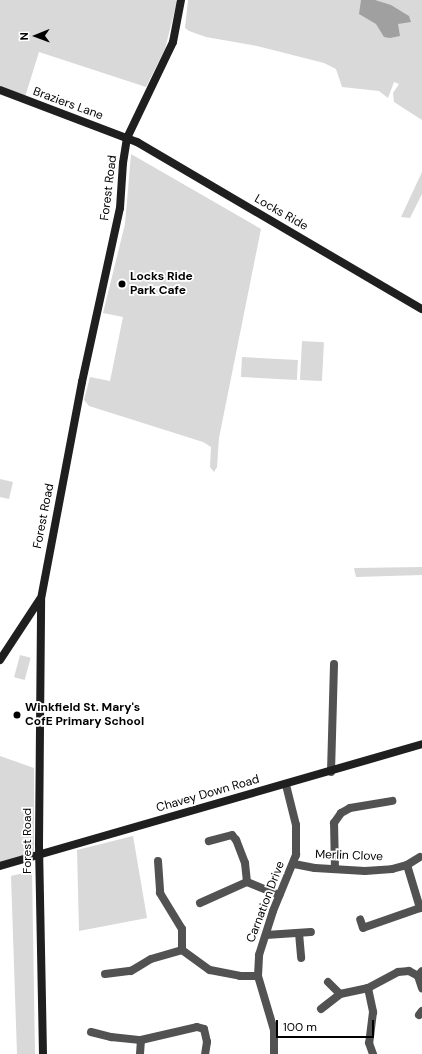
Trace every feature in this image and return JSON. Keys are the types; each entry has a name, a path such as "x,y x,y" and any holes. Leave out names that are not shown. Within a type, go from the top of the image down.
{"main road":[{"name":"Forest Road","path":"43,1054 39,855 41,599 82,382 120,208 123,162 128,138 173,42 181,0"},
{"name":"Braziers Lane","path":"0,90 128,138"},
{"name":"Locks Ride","path":"128,138 422,309"},
{"path":"0,660 41,599"},
{"name":"Chavey Down Road","path":"0,866 331,772 422,744"}],"street":[{"path":"331,772 334,664"},
{"name":"Carnation Drive","path":"275,1053 274,1030 258,976 260,954 280,895 294,864 298,839 286,784"},
{"path":"335,869 334,823 341,813 350,808 392,801"},
{"path":"209,841 232,835 236,840 245,863 247,882"},
{"name":"Merlin Clove","path":"294,864 366,871 392,869 407,865 420,857"},
{"path":"158,861 160,892 182,929 182,950"},
{"path":"360,919 363,928 420,908 407,865"},
{"path":"200,903 247,882 280,895"},
{"path":"266,935 311,932"},
{"path":"299,933 301,958"},
{"path":"105,974 131,971 151,960 182,950"},
{"path":"182,950 210,970 240,976 258,976"},
{"path":"322,1009 340,994 368,988 398,972 409,971 420,973 422,988"},
{"path":"328,982 340,994"},
{"path":"368,988 373,1012 369,1043 373,1054"},
{"path":"91,1032 111,1037 141,1040 197,1027 204,1029 207,1042 205,1054"},
{"path":"140,1054 141,1040"}],"shaded area":[{"path":"0,0 177,1 165,49 146,87 39,52 25,97 0,87"},
{"path":"188,0 422,0 422,120 394,102 393,93 399,84 394,82 388,98 379,91 342,87 336,69 324,63 257,46 206,37 189,31 185,28"},
{"path":"361,0 375,0 391,5 409,16 411,22 398,24 400,36 390,38 384,37 376,24 359,14"},
{"path":"131,154 261,229 219,438 217,467 214,472 210,467 211,447 203,442 89,406 84,400 90,377 110,381 123,317 103,313 125,224"},
{"path":"422,172 422,194 410,218 401,217"},
{"path":"302,341 324,342 322,381 300,380"},
{"path":"242,357 298,360 297,380 241,377"},
{"path":"0,479 13,482 9,499 0,497"},
{"path":"422,567 422,575 356,577 354,568"},
{"path":"20,655 31,658 25,680 14,677"},
{"path":"0,756 34,768 34,852 0,863"},
{"path":"133,836 147,918 79,931 77,850"},
{"path":"32,871 35,1054 17,1054 11,876"}],"place":[{"name":"Locks Ride Park Cafe","path":"122,284"},
{"name":"Winkfield St. Mary's CofE Primary School","path":"17,715"}]}
